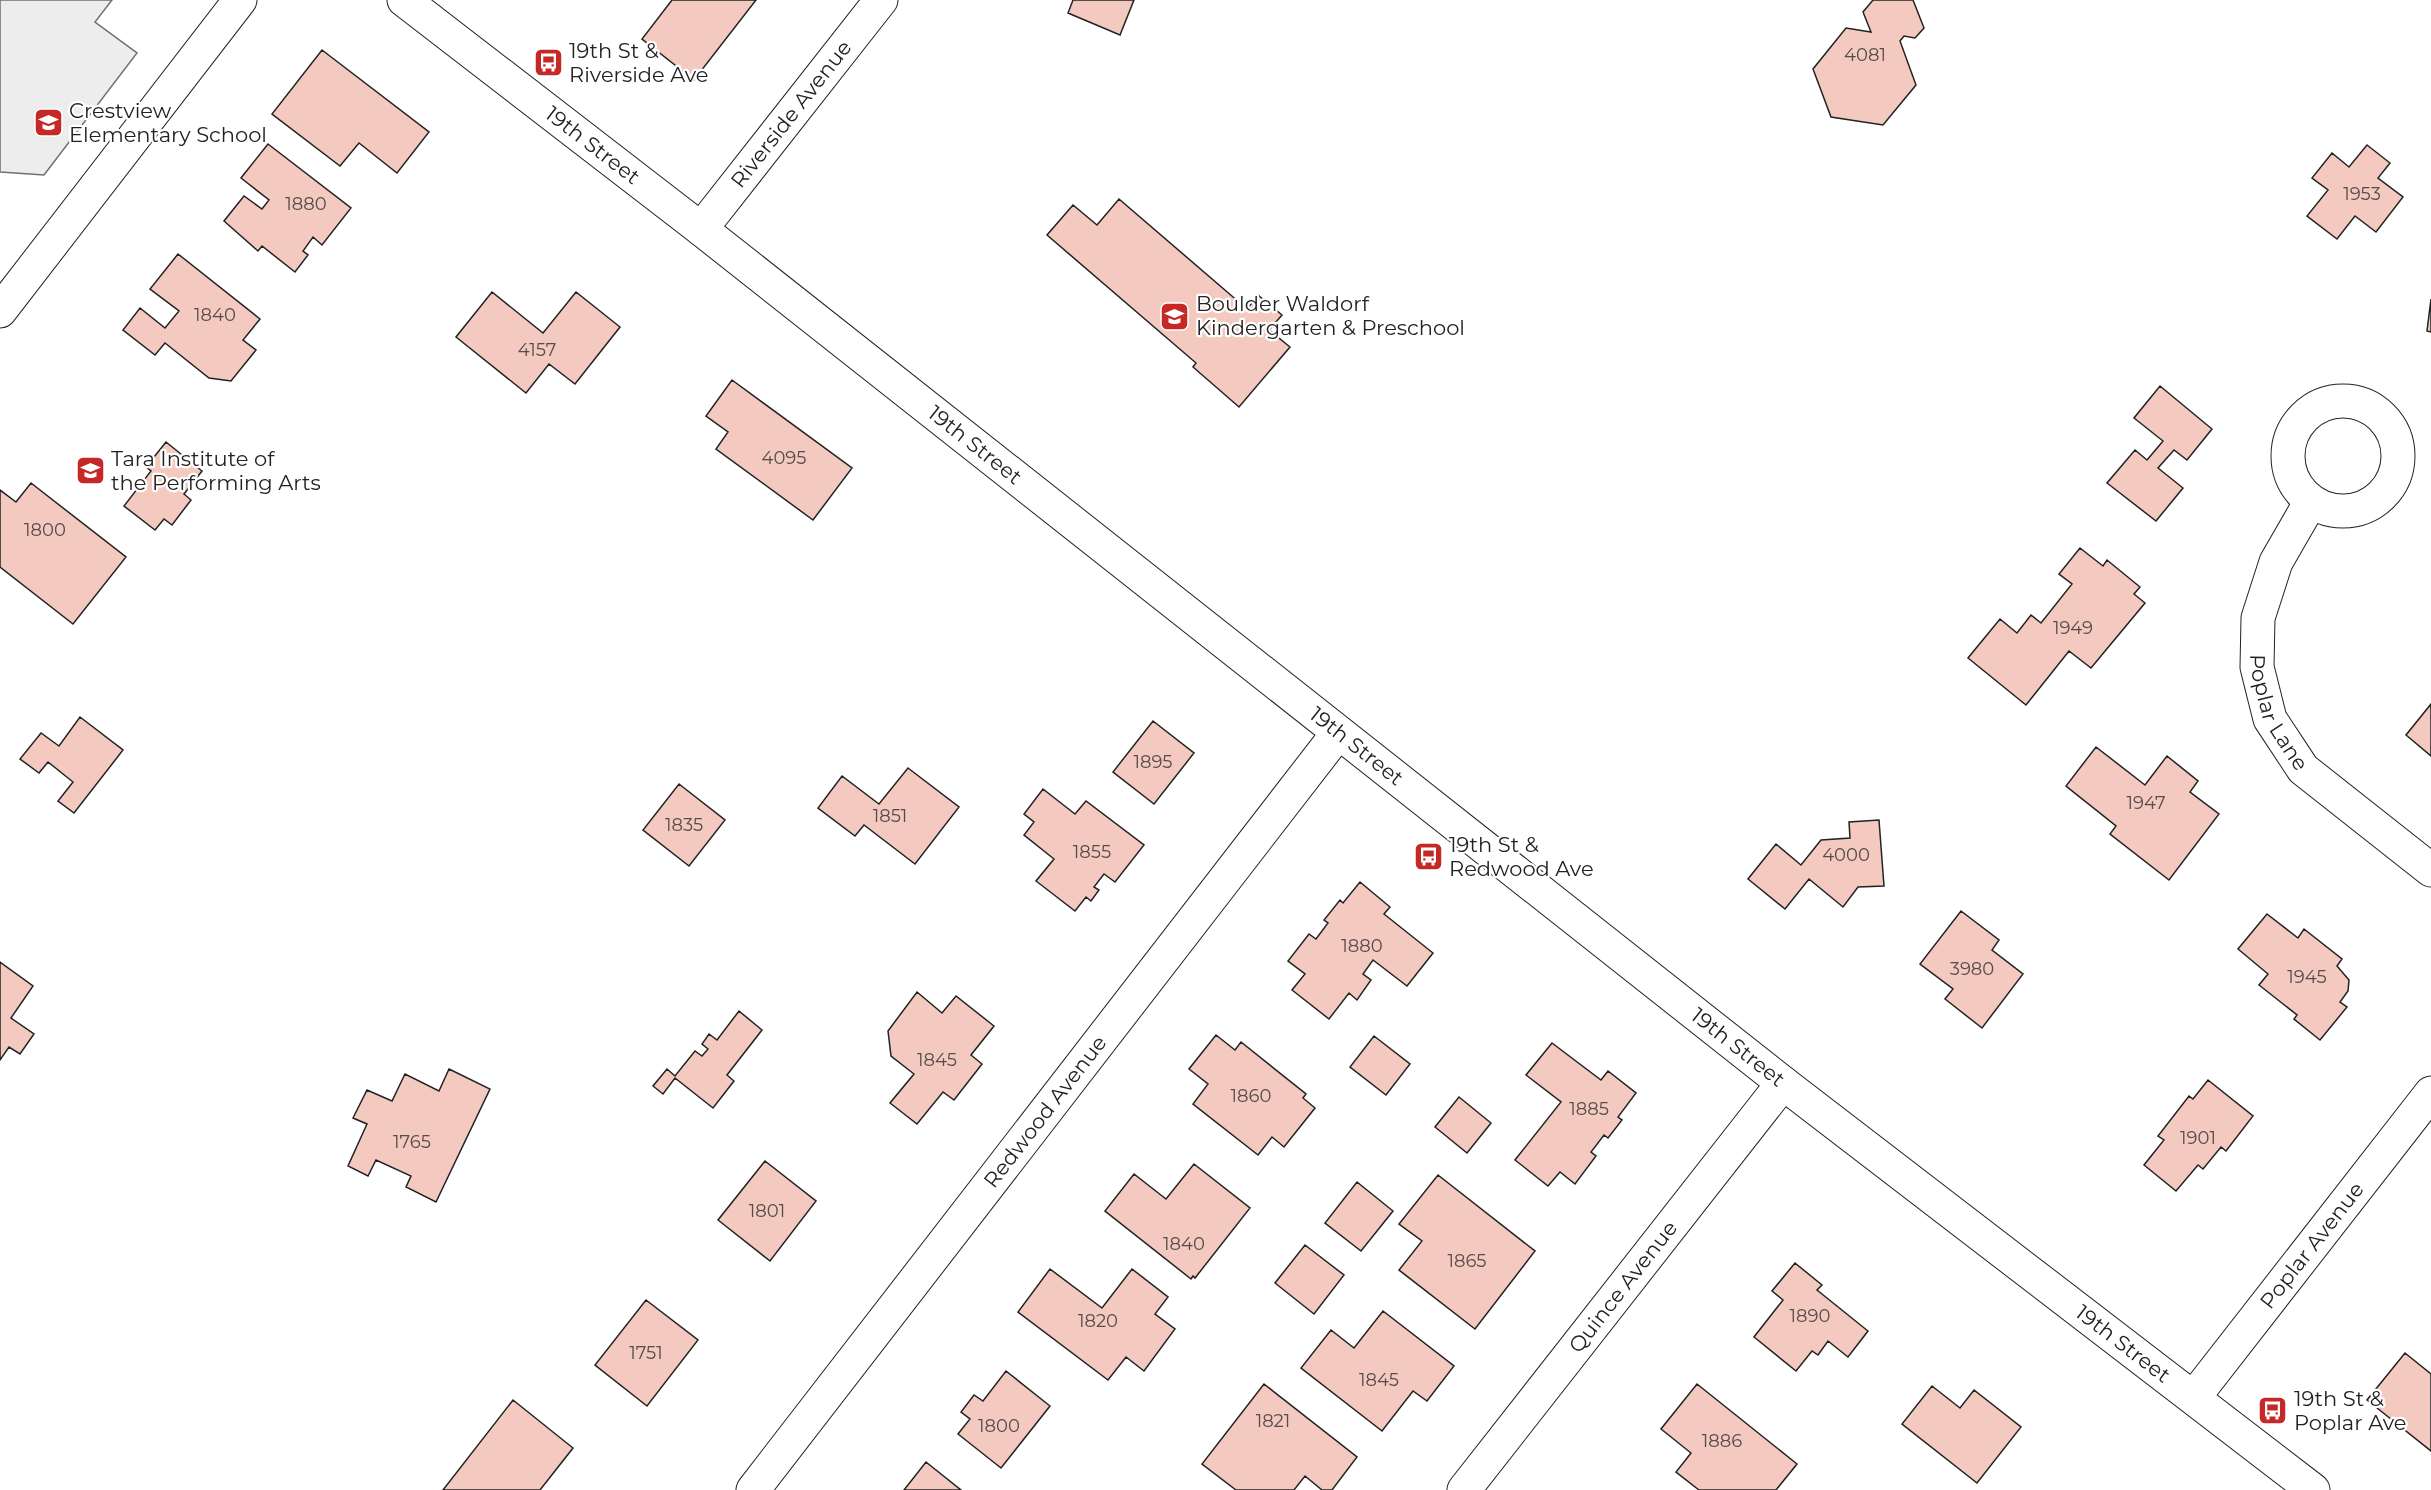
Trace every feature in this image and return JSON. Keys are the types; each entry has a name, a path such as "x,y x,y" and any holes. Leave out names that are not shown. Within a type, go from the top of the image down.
{"street":[{"path":"0,311 240,0"},
{"name":"19th Street","path":"404,0 701,229 1783,1083 2313,1490"},
{"name":"Riverside Avenue","path":"701,229 881,0"},
{"name":"Poplar Lane","path":"2310,503 2276,562 2258,618 2257,668 2270,719 2303,770 2431,870"},
{"name":"Redwood Avenue","path":"753,1490 1338,733"},
{"name":"Quince Avenue","path":"1464,1490 1783,1083"},
{"name":"Poplar Avenue","path":"2194,1398 2431,1093"}],"shaded area":[{"name":"Crestview Elementary School","path":"0,0 112,0 95,22 137,53 44,175 0,172"}],"building":[{"path":"672,0 756,0 694,80 642,39"},
{"path":"1073,0 1134,0 1120,35 1068,13"},
{"path":"1873,0 1913,0 1924,28 1915,38 1904,36 1900,41 1916,85 1883,125 1831,117 1813,69 1846,28 1871,32 1863,12"},
{"path":"322,50 429,132 397,173 359,143 340,166 272,114"},
{"path":"268,144 351,208 322,245 313,237 303,251 308,255 295,272 262,246 258,251 224,221 244,196 262,209 269,200 241,178"},
{"path":"2367,145 2390,163 2378,178 2403,197 2376,232 2355,216 2337,239 2307,216 2328,190 2312,178 2332,153 2349,167"},
{"path":"1119,199 1247,309 1258,295 1282,315 1269,330 1290,347 1239,407 1193,367 1196,363 1047,235 1073,205 1097,225"},
{"path":"178,254 260,319 243,340 256,350 231,381 209,378 165,343 155,355 123,330 140,308 165,328 179,311 150,289"},
{"path":"492,292 543,333 576,292 620,327 575,384 549,364 526,393 456,337"},
{"path":"2431,299 2431,332 2427,331"},
{"path":"732,380 852,468 813,520 716,449 728,432 706,416"},
{"path":"2160,386 2212,429 2187,460 2174,450 2158,468 2183,488 2156,521 2107,483 2135,450 2147,460 2163,441 2134,418"},
{"path":"166,442 202,471 184,494 191,500 172,525 164,519 155,530 124,506 151,471 146,467"},
{"path":"31,483 126,557 73,624 0,567 0,490 16,502"},
{"path":"2080,548 2103,566 2107,560 2140,587 2134,594 2145,603 2091,668 2069,651 2026,705 1968,658 2000,619 2017,633 2031,615 2041,623 2072,584 2059,574"},
{"path":"2431,704 2431,756 2406,735"},
{"path":"80,717 123,750 74,813 58,801 73,782 48,762 39,773 20,759 41,733 59,746"},
{"path":"1153,721 1194,753 1154,804 1113,772"},
{"path":"2096,747 2145,785 2167,756 2198,781 2190,792 2219,814 2169,880 2110,834 2116,826 2066,786"},
{"path":"908,768 959,807 915,864 864,825 855,836 818,808 842,776 879,804"},
{"path":"679,784 725,820 689,866 643,830"},
{"path":"1043,789 1075,814 1086,801 1144,845 1115,882 1104,874 1094,887 1099,890 1091,901 1086,897 1075,911 1036,881 1054,859 1024,835 1034,822 1024,814"},
{"path":"1879,820 1884,886 1858,887 1843,907 1809,879 1785,909 1748,879 1776,844 1801,865 1821,840 1850,838 1849,822"},
{"path":"1360,882 1390,907 1384,914 1433,953 1407,986 1373,960 1363,974 1371,980 1357,1000 1349,993 1329,1019 1292,990 1305,974 1288,961 1309,934 1316,939 1328,923 1324,920 1340,900 1343,903"},
{"path":"1961,911 1999,940 1992,950 2023,974 1982,1028 1945,999 1953,989 1920,964"},
{"path":"2267,914 2298,938 2304,929 2342,959 2337,966 2349,980 2348,991 2340,1002 2347,1007 2320,1040 2294,1019 2297,1015 2259,985 2268,974 2238,949"},
{"path":"0,962 33,986 11,1018 34,1034 20,1054 9,1047 0,1060"},
{"path":"917,992 942,1013 956,996 994,1026 971,1055 982,1064 954,1100 943,1092 917,1124 890,1103 914,1074 891,1056 888,1031"},
{"path":"739,1011 762,1030 727,1075 734,1081 713,1108 675,1078 663,1094 653,1086 667,1069 675,1076 695,1051 702,1056 708,1049 702,1044 709,1034 717,1040"},
{"path":"1216,1035 1235,1050 1241,1042 1306,1094 1303,1098 1315,1108 1284,1147 1272,1137 1258,1155 1193,1104 1208,1084 1189,1069"},
{"path":"1374,1036 1410,1064 1386,1095 1350,1067"},
{"path":"1552,1043 1601,1080 1608,1071 1636,1093 1618,1117 1622,1120 1608,1138 1604,1135 1591,1152 1596,1156 1575,1184 1560,1172 1548,1186 1515,1160 1561,1102 1526,1075"},
{"path":"449,1069 490,1089 436,1202 406,1187 411,1176 376,1160 368,1176 348,1166 367,1124 353,1118 367,1090 392,1101 405,1074 439,1091"},
{"path":"2208,1080 2253,1116 2226,1151 2221,1147 2203,1169 2198,1165 2176,1191 2144,1165 2164,1140 2158,1136 2189,1096 2193,1099"},
{"path":"1459,1097 1491,1123 1467,1153 1435,1127"},
{"path":"765,1161 816,1201 770,1261 718,1220"},
{"path":"1194,1164 1250,1208 1195,1278 1193,1276 1191,1279 1105,1211 1134,1174 1166,1199"},
{"path":"1438,1175 1535,1251 1475,1329 1399,1270 1422,1241 1399,1224"},
{"path":"1357,1182 1393,1211 1361,1251 1325,1223"},
{"path":"1305,1245 1344,1275 1314,1314 1275,1283"},
{"path":"1795,1263 1822,1285 1817,1290 1868,1331 1848,1357 1828,1341 1818,1355 1812,1351 1796,1371 1754,1337 1783,1300 1772,1291"},
{"path":"1050,1269 1102,1308 1132,1269 1168,1297 1155,1314 1175,1329 1144,1371 1126,1357 1108,1380 1018,1312"},
{"path":"646,1300 698,1340 647,1406 595,1365"},
{"path":"1383,1311 1454,1366 1427,1401 1413,1391 1382,1431 1301,1368 1331,1330 1354,1348"},
{"path":"2405,1353 2431,1374 2431,1451 2367,1400"},
{"path":"1006,1371 1050,1406 1001,1468 958,1434 970,1419 961,1412 974,1395 983,1401"},
{"path":"1264,1384 1357,1457 1332,1490 1322,1490 1305,1476 1294,1490 1236,1490 1202,1464"},
{"path":"1697,1384 1797,1464 1776,1490 1699,1490 1676,1472 1691,1453 1661,1429"},
{"path":"1932,1386 1960,1408 1974,1390 2021,1427 1977,1483 1902,1424"},
{"path":"513,1400 573,1448 540,1490 443,1490"},
{"path":"926,1462 961,1490 904,1490"}],"place":[{"name":"19th St & Riverside Ave","path":"548,63"},
{"name":"Crestview Elementary School","path":"48,123"},
{"name":"Boulder Waldorf Kindergarten & Preschool","path":"1175,316"},
{"name":"Tara Institute of the Performing Arts","path":"90,471"},
{"name":"19th St & Redwood Ave","path":"1428,857"},
{"name":"19th St & Poplar Ave","path":"2273,1411"}]}
